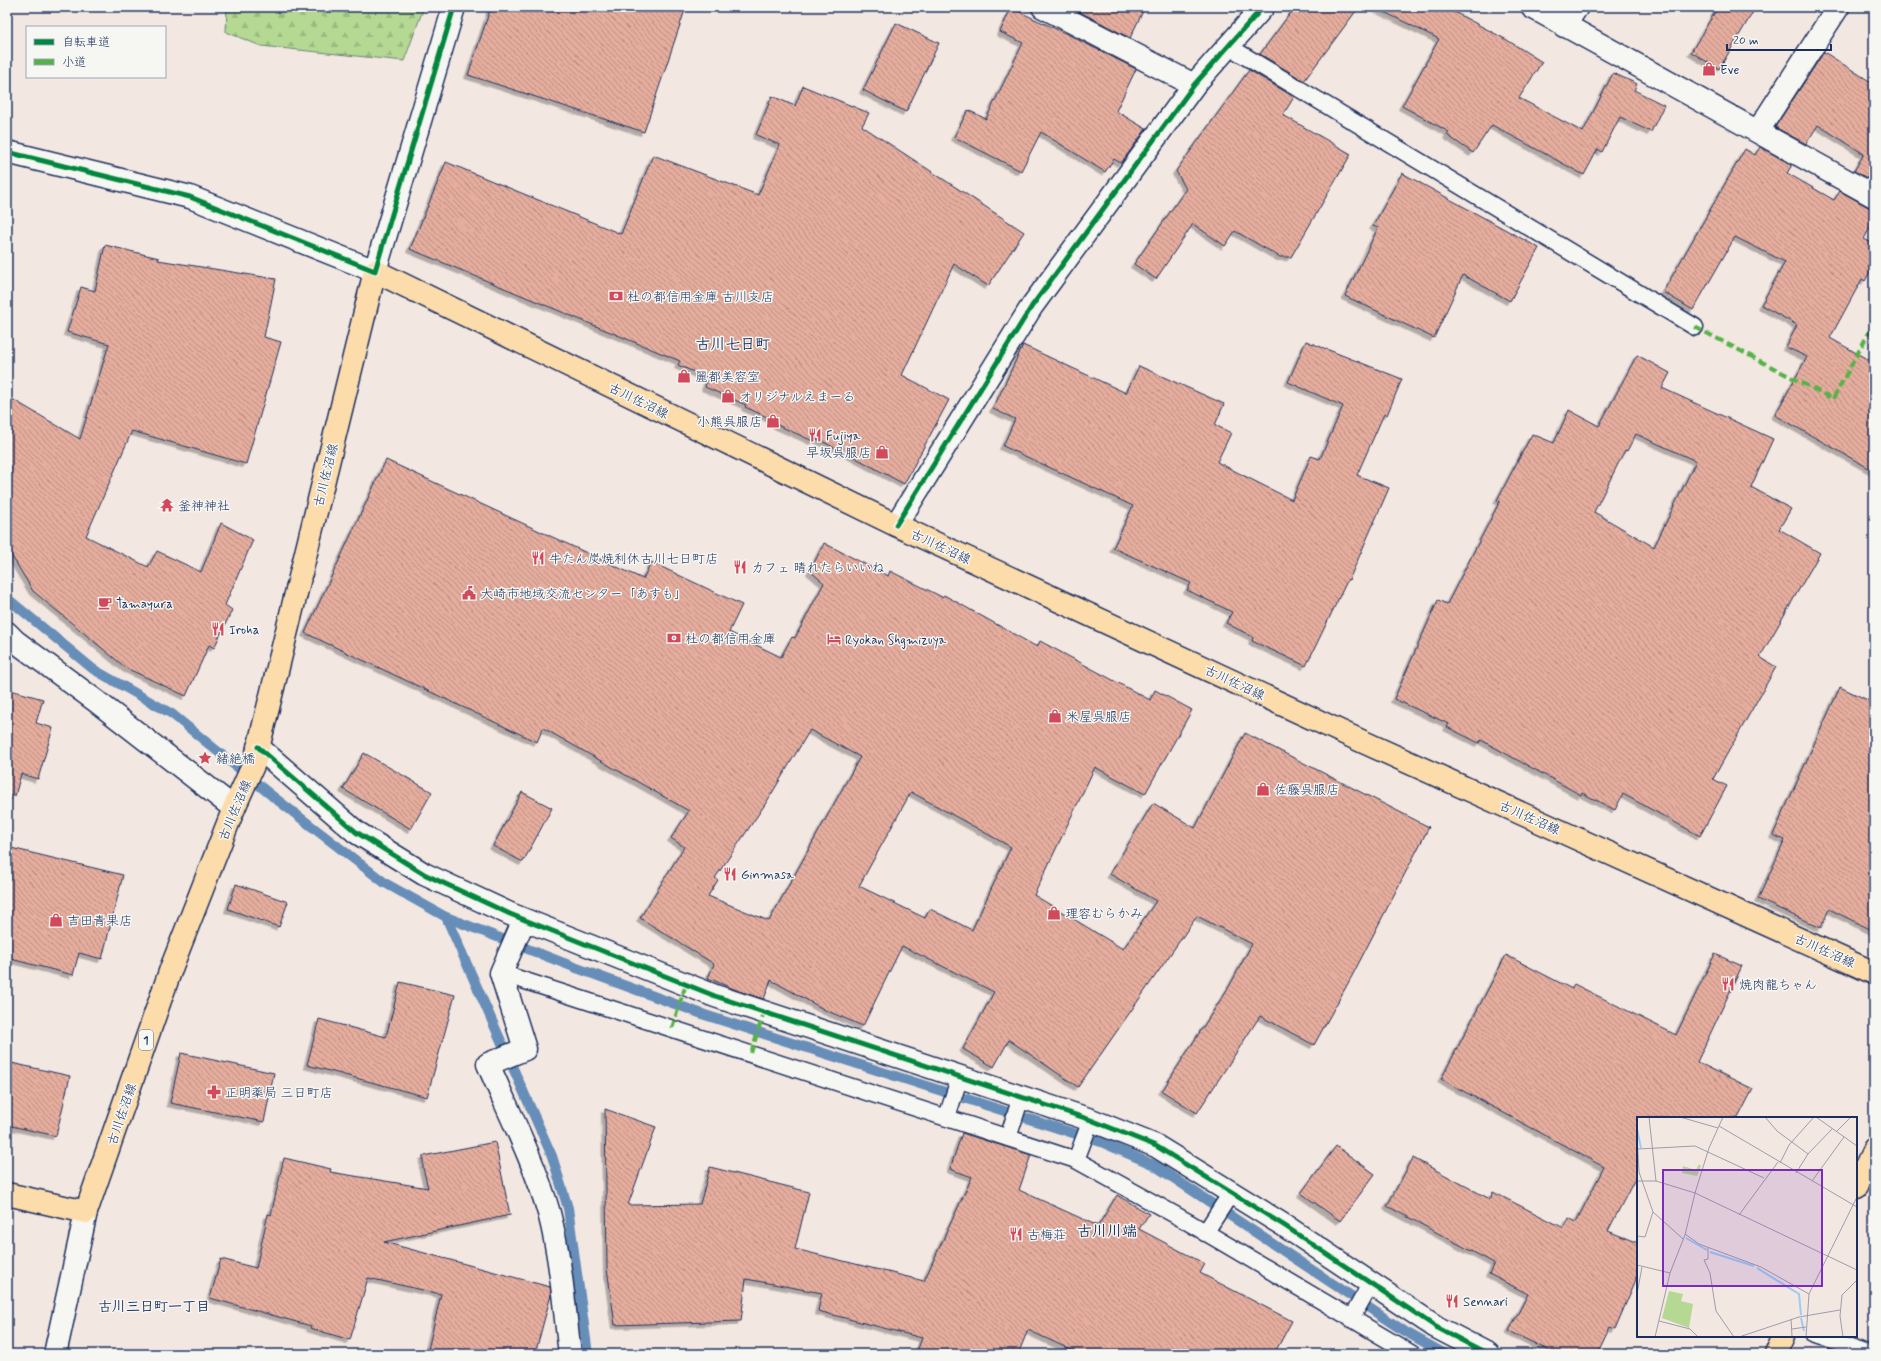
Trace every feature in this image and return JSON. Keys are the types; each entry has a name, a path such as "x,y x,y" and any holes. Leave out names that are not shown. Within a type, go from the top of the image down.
{"main road":[{"name":"古川佐沼線","path":"86,1212 172,966 257,754 375,270 896,525 1358,740 1874,973"},
{"path":"1857,1185 1874,1149"},
{"path":"7,1194 86,1212"},
{"path":"1777,1354 1785,1337"}],"street":[{"path":"7,152 190,197 375,270 454,7"},
{"path":"1043,7 1194,85"},
{"path":"896,525 1032,306 1194,85 1263,7"},
{"path":"1532,7 1874,196"},
{"path":"1564,26 1577,7"},
{"path":"1758,131 1838,7"},
{"path":"7,633 15,641 96,701 238,801"},
{"path":"257,754 356,832 424,874 513,947 716,996 1091,1120 1156,1146 1371,1283 1436,1327 1488,1354"},
{"path":"513,947 525,1049 488,1064 536,1174 549,1214 558,1259 570,1354"},
{"path":"55,1354 86,1212"}],"lane":[{"path":"1228,46 1695,327"},
{"path":"513,947 947,1117 1076,1160 1205,1233 1412,1354"},
{"path":"947,1117 960,1076"},
{"path":"1008,1138 1021,1097"},
{"path":"1076,1160 1091,1120"},
{"path":"1205,1233 1231,1193"},
{"path":"1351,1319 1371,1283"},
{"path":"1820,1337 1872,1354"}],"green space":[{"path":"227,7 424,7 404,61 261,46 226,32"}],"building":[{"path":"491,7 686,7 644,132 468,75"},
{"path":"1081,7 1145,7 1130,38 1078,11"},
{"path":"1295,7 1359,7 1304,81 1260,54"},
{"path":"1374,7 1445,7 1507,40 1542,62 1519,98 1583,132 1613,73 1637,84 1634,90 1664,105 1651,132 1620,117 1602,152 1598,149 1584,175 1492,125 1473,153 1447,135 1449,132 1402,106 1439,39"},
{"path":"1718,7 1756,7 1719,69 1691,52"},
{"path":"1011,8 1136,69 1116,111 1146,129 1121,163 1114,159 1105,172 1041,132 1021,171 954,137 968,110 986,119 1023,43 1000,32"},
{"path":"896,23 939,43 906,112 863,90"},
{"path":"1824,52 1874,84 1874,182 1854,171 1864,154 1818,125 1806,144 1775,127"},
{"path":"1249,70 1294,97 1283,115 1351,154 1291,257 1280,257 1235,231 1225,246 1193,224 1156,279 1134,264 1186,189 1176,171"},
{"path":"803,86 869,113 862,126 1024,232 988,286 954,264 902,375 949,400 904,484 815,438 813,441 775,424 776,421 745,407 746,405 705,387 708,378 678,365 680,361 410,249 446,162 621,234 653,155 758,195 780,145 756,135 772,96 795,106"},
{"path":"1760,147 1792,165 1787,173 1834,200 1840,191 1868,207 1874,208 1874,220 1864,239 1874,244 1874,264 1865,281 1862,279 1830,338 1874,363 1874,471 1775,415 1807,357 1786,347 1797,325 1761,305 1785,262 1735,237 1693,310 1663,292 1745,149 1755,155"},
{"path":"1402,173 1539,248 1510,301 1463,275 1434,338 1345,296 1378,228 1373,226"},
{"path":"105,245 159,258 158,260 276,279 264,337 281,342 246,464 132,431 86,536 148,567 157,551 201,572 221,523 253,540 225,605 232,610 214,648 209,645 186,696 126,668 33,591 7,548 7,396 80,439 109,344 67,332 81,287 95,291"},
{"path":"1306,341 1402,379 1387,415 1384,414 1357,475 1389,488 1349,580 1348,579 1306,666 1252,641 1253,637 1226,623 1232,612 1187,590 1191,583 1113,548 1133,506 1003,446 1015,419 993,409 1023,345 1126,393 1139,366 1224,404 1215,425 1231,433 1217,462 1292,500 1311,456 1320,459 1343,406 1288,382"},
{"path":"1637,355 1670,373 1662,388 1773,439 1751,487 1791,509 1779,529 1820,553 1760,657 1776,667 1713,779 1727,786 1700,836 1623,794 1615,810 1582,793 1581,795 1481,740 1479,743 1447,727 1449,724 1394,699 1438,600 1447,604 1500,501 1497,500 1532,434 1554,443 1569,410 1599,426","holes":["1636,434 1696,461 1654,547 1594,512 1625,450 1627,451"]},
{"path":"386,460 643,579 651,562 742,605 729,632 781,657 792,637 795,638 824,583 810,571 824,543 888,576 890,571 942,597 944,595 1037,647 1040,641 1150,700 1155,690 1192,710 1145,794 1095,767 1034,895 1123,949 1156,901 1110,874 1153,803 1195,828 1245,733 1429,827 1352,976 1314,1045 1260,1016 1197,1113 1162,1091 1230,985 1252,944 1197,916 1078,1087 1009,1040 994,1067 963,1049 994,992 902,946 863,1026 825,1010 771,980 764,999 739,991 708,978 714,964 640,918 684,847 671,838 689,811 543,728 537,742 305,633","holes":["810,730 860,757 769,921 708,896 718,880 715,878 766,803","911,792 1011,847 972,930 930,909 925,918 859,886"]},
{"path":"1840,687 1874,703 1874,931 1829,909 1821,928 1758,899 1785,840 1773,835"},
{"path":"7,689 43,699 36,723 53,728 38,779 21,774 15,796 7,795"},
{"path":"364,753 432,792 411,829 343,789"},
{"path":"522,792 552,808 523,862 493,846"},
{"path":"7,847 123,875 102,959 79,953 73,975 7,958"},
{"path":"236,884 288,902 279,927 228,909"},
{"path":"1715,954 1742,966 1697,1062 1753,1089 1739,1117 1637,1117 1637,1175 1608,1231 1637,1243 1637,1277 1615,1329 1610,1327 1597,1354 1556,1354 1509,1331 1528,1294 1489,1274 1494,1263 1387,1206 1413,1158 1490,1199 1493,1192 1564,1228 1569,1218 1576,1222 1604,1167 1441,1079 1506,955 1572,989 1574,984 1676,1035"},
{"path":"400,982 455,995 427,1097 307,1065 319,1019 386,1037"},
{"path":"181,1053 274,1073 264,1122 170,1103"},
{"path":"7,1062 70,1076 56,1136 7,1125"},
{"path":"605,1109 656,1127 628,1205 700,1204 710,1167 809,1192 795,1249 924,1281 972,1177 950,1169 962,1133 1031,1155 1019,1190 1098,1226 1117,1195 1149,1214 1139,1229 1205,1264 1200,1273 1292,1321 1274,1354 1080,1354 1028,1330 1018,1354 916,1354 922,1338 818,1311 822,1293 746,1279 741,1321 615,1325 607,1268"},
{"path":"495,1142 510,1215 384,1242 550,1287 551,1295 535,1354 427,1354 441,1294 368,1278 350,1340 310,1328 311,1326 210,1298 221,1259 256,1268 268,1214 271,1215 284,1158 331,1169 330,1172 428,1188 423,1168 423,1156"},
{"path":"1336,1146 1375,1174 1340,1221 1301,1193"}],"waterway":[{"path":"7,598 93,669 172,714 271,795 385,883 446,917 574,967 705,1015 1101,1142 1154,1165 1404,1331 1445,1354"},
{"path":"446,917 552,1156 568,1208 588,1354"}],"marked path":[{"path":"1695,327 1833,399 1874,323"},
{"path":"672,1028 686,984"},
{"path":"751,1053 764,1012"}],"cycle path":[{"path":"7,152 190,197 375,271 454,7"},
{"path":"896,525 1032,306 1194,85 1263,7"},
{"path":"258,747 356,832 424,874 510,914 715,996 1091,1120 1156,1146 1285,1226 1436,1327 1488,1354"}],"place":[{"name":"Eve","path":"1709,69"},
{"name":"杜の都信用金庫 古川支店","path":"616,296"},
{"name":"麗都美容室","path":"684,376"},
{"name":"オリジナルえまーる","path":"728,396"},
{"name":"小熊呉服店","path":"773,421"},
{"name":"Fujiya","path":"815,435"},
{"name":"早坂呉服店","path":"882,452"},
{"name":"釜神神社","path":"167,505"},
{"name":"牛たん炭焼利休古川七日町店","path":"538,558"},
{"name":"カフェ 晴れたらいいね","path":"740,567"},
{"name":"大崎市地域交流センター「あすも」","path":"469,593"},
{"name":"Tamayura","path":"105,603"},
{"name":"Iroha","path":"218,629"},
{"name":"杜の都信用金庫","path":"674,638"},
{"name":"Ryokan Shgmizuya","path":"834,639"},
{"name":"米屋呉服店","path":"1055,716"},
{"name":"緒絶橋","path":"205,758"},
{"name":"佐藤呉服店","path":"1263,789"},
{"name":"Ginmasa","path":"730,874"},
{"name":"理容むらかみ","path":"1054,913"},
{"name":"吉田青果店","path":"56,920"},
{"name":"焼肉龍ちゃん","path":"1728,984"},
{"name":"正明薬局 三日町店","path":"214,1092"},
{"name":"古梅荘","path":"1016,1234"},
{"name":"Sennari","path":"1452,1301"}],"district":[{"name":"古川七日町","path":"733,344"},
{"name":"古川川端","path":"1107,1231"},
{"name":"古川三日町一丁目","path":"154,1306"}]}
